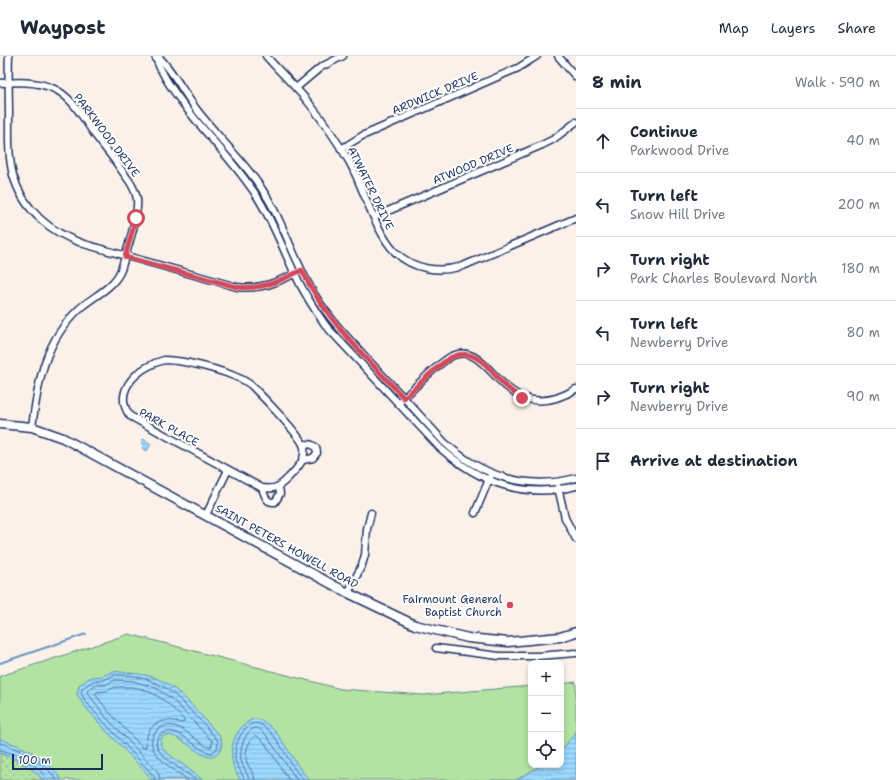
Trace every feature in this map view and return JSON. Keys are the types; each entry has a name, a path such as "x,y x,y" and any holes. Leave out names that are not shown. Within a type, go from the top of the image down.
{"main road":[{"name":"SAINT PETERS HOWELL ROAD","path":"0,424 32,427 63,438 348,593 415,625 468,638 508,642 560,637 576,632"}],"street":[{"path":"9,56 8,82 13,175 26,202 43,222 54,231 84,244 125,257 237,287 250,289 263,287 302,270"},
{"path":"157,56 167,64 175,79 199,113 249,171 276,214 316,298 334,322 453,450 491,474 519,481 544,483 576,478"},
{"path":"157,56 160,69 175,93 196,121 243,176 258,198 267,213 306,297 326,326 440,448 451,458 474,474 506,486 545,491 576,486"},
{"name":"ATWATER DRIVE","path":"266,56 308,102 341,149 360,183 374,217 385,238 395,252 416,265 439,270 463,266 576,218"},
{"path":"296,88 321,66 343,56"},
{"name":"ARDWICK DRIVE","path":"341,149 362,136 514,70 537,56"},
{"path":"558,56 576,77"},
{"name":"PARKWOOD DRIVE","path":"0,83 35,83 53,88 62,93 83,117 130,182 135,190 137,207 125,257 118,278 79,309 55,339 42,370 32,427"},
{"name":"ATWOOD DRIVE","path":"374,217 542,145 554,139 576,122"},
{"path":"243,176 249,171"},
{"path":"398,403 444,362 452,356 459,354 474,356 481,360 507,388 522,398 548,401 576,389"},
{"name":"PARK PLACE","path":"164,360 180,361 240,378 253,386 299,437 303,444 311,444 315,446 317,453 313,458 303,460 279,487 280,494 275,502 270,502 267,500 262,488 130,416 124,406 124,394 130,381 149,365 164,360"},
{"path":"303,444 303,460"},
{"path":"206,515 228,470"},
{"path":"475,513 491,474"},
{"path":"558,482 558,490 565,518 576,539"},
{"path":"262,488 273,489 279,487"},
{"path":"348,593 366,554 367,528 371,513"},
{"path":"436,648 499,656 538,656 576,653"}],"green space":[{"path":"129,634 341,689 423,695 528,686 528,768 564,768 564,684 576,682 576,780 47,780 37,766 0,746 0,676"},
{"path":"0,753 29,767 43,780 0,780"}],"water":[{"path":"143,439 151,444 147,451 143,449"},
{"path":"113,671 141,674 161,680 188,701 219,735 222,746 215,756 209,757 179,739 171,736 163,736 161,740 161,746 165,751 203,780 153,780 83,704 77,694 79,685 91,677 103,676"},
{"path":"253,719 262,721 270,726 303,773 310,780 241,780 233,764 232,746 239,730"},
{"path":"576,733 576,780 516,780 537,768 564,768 564,747"},
{"path":"0,739 35,754 48,764 62,780 43,780 29,767 0,753"}],"waterway":[{"path":"0,663 86,634"}],"place":[{"name":"Fairmount General Baptist Church","path":"510,605"}],"route":[{"path":"136,218 125,257 237,287 250,289 263,287 302,270 316,298 326,312 404,398 444,362 452,356 459,354 468,354 481,360 500,382 522,398"}]}
